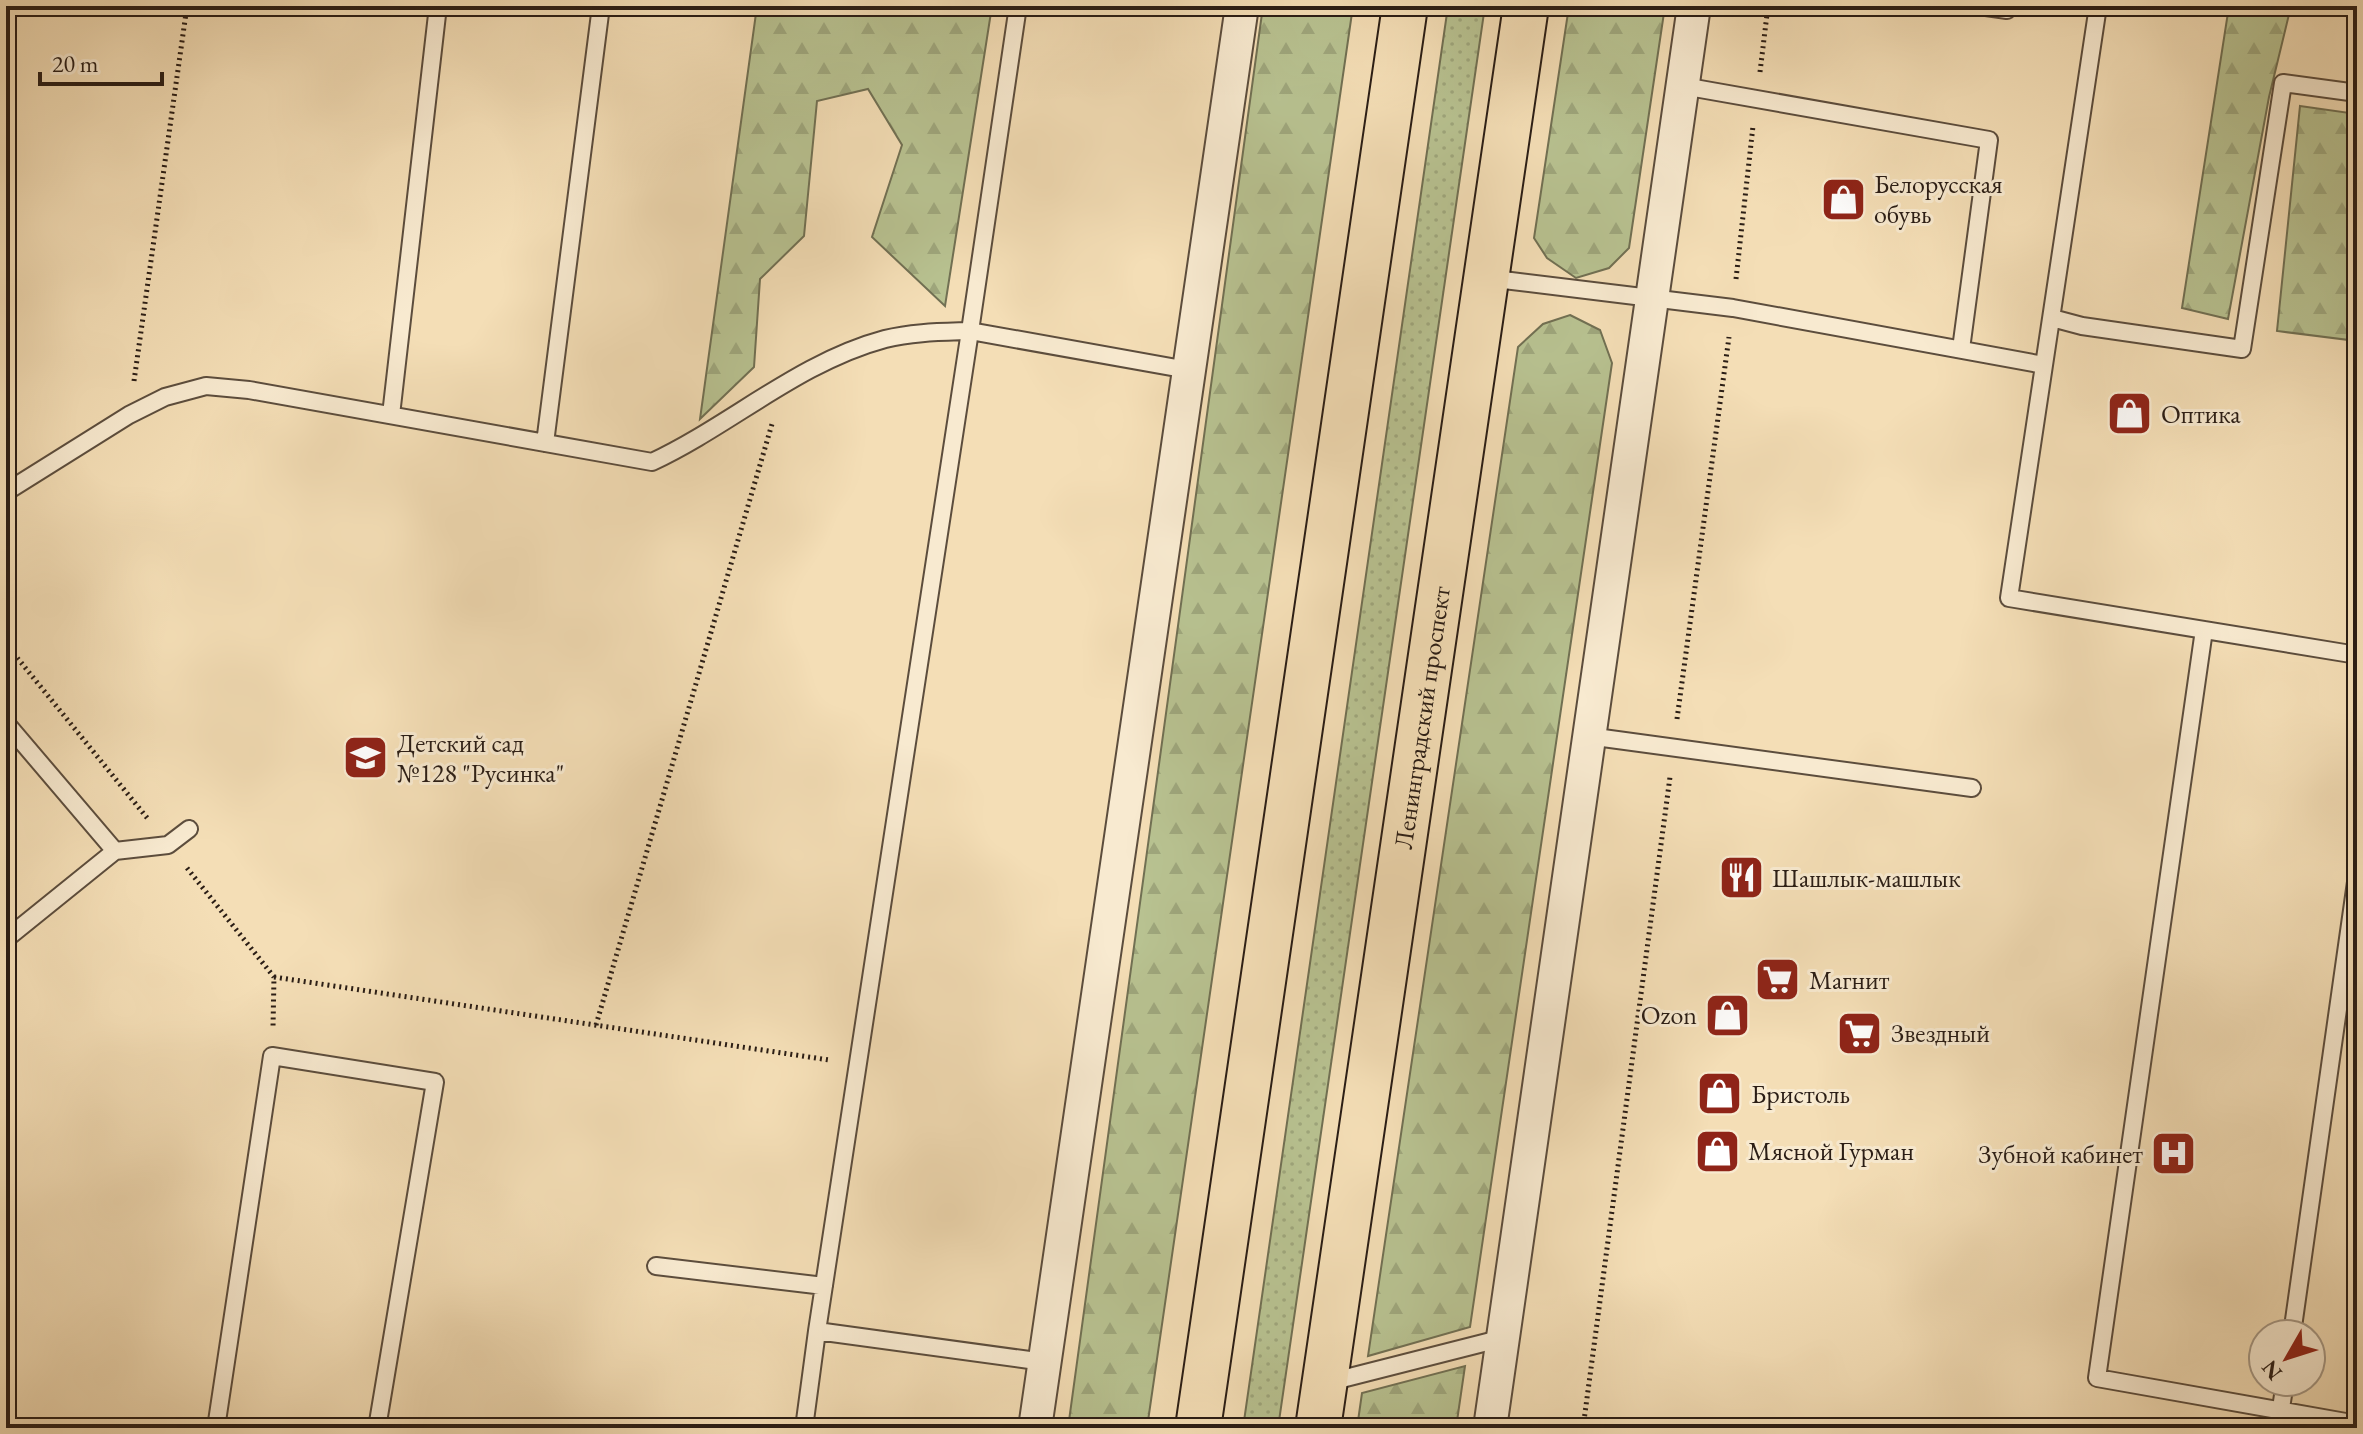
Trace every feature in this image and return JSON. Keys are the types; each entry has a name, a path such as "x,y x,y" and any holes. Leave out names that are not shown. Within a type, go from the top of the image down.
{"main road":[{"path":"1198,1428 1405,6"},
{"name":"Ленинградский проспект","path":"1318,1428 1526,6"}],"street":[{"path":"1035,1428 1242,6"},
{"path":"1490,1428 1694,6"}],"lane":[{"path":"391,415 438,6"},
{"path":"545,443 601,6"},
{"path":"804,1428 1018,6"},
{"path":"1979,6 2007,10 2008,6"},
{"path":"2098,6 2009,598 2357,655"},
{"path":"2052,318 2082,326 2242,349 2283,83 2357,93"},
{"path":"1683,86 1989,140 1961,349"},
{"path":"1486,278 1733,308 2044,365"},
{"path":"10,485 129,415 165,397 206,386 249,390 652,462 685,446 827,361 884,339 917,333 970,331 1188,370"},
{"path":"2204,630 2097,1378 2279,1419 2357,1424"},
{"path":"6,723 115,851"},
{"path":"1588,736 1972,788"},
{"path":"6,939 115,851 168,845 189,829"},
{"path":"2294,1318 2357,875"},
{"path":"216,1428 272,1056 435,1082 377,1428"},
{"path":"656,1266 824,1286"},
{"path":"817,1331 1044,1362"},
{"path":"1324,1384 1503,1338"},
{"path":"2279,1419 2282,1398"}],"path":[{"path":"129,415 187,6"},
{"path":"596,1025 784,385"},
{"path":"274,977 858,1064"}],"green space":[{"path":"757,6 992,6 945,306 872,237 902,145 868,89 817,101 804,236 760,279 754,367 700,419"},
{"path":"1263,6 1353,6 1147,1428 1068,1428"},
{"path":"1448,6 1485,6 1278,1428 1243,1428"},
{"path":"1569,6 1665,6 1629,248 1609,268 1576,278 1547,258 1534,238"},
{"path":"2229,6 2291,6 2269,97 2228,319 2182,308"},
{"path":"2300,106 2357,114 2357,341 2277,331"},
{"path":"1570,315 1600,330 1612,363 1470,1327 1368,1356 1518,347 1543,324"},
{"path":"1465,1366 1456,1428 1357,1428 1362,1393"}],"place":[{"name":"Белорусская обувь","path":"1843,199"},
{"name":"Оптика","path":"2130,414"},
{"name":"Детский сад №128 \"Русинка\"","path":"366,758"},
{"name":"Шашлык-машлык","path":"1741,878"},
{"name":"Магнит","path":"1778,980"},
{"name":"Ozon","path":"1728,1015"},
{"name":"Звездный","path":"1860,1033"},
{"name":"Бристоль","path":"1720,1094"},
{"name":"Мясной Гурман","path":"1717,1151"},
{"name":"Зубной кабинет","path":"2174,1154"}]}
